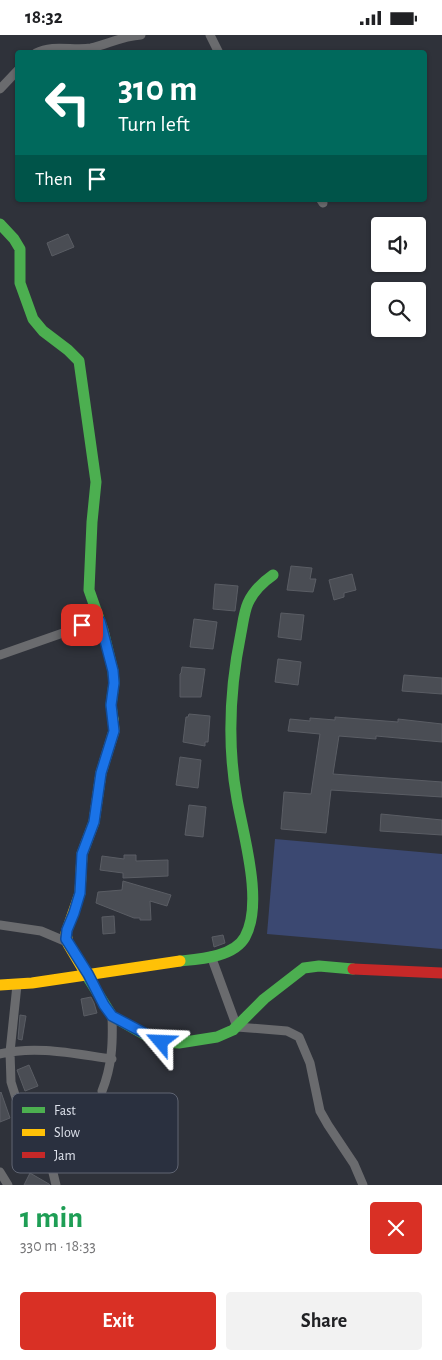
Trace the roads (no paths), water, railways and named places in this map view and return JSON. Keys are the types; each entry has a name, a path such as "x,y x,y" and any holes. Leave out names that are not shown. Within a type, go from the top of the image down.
{"street":[{"path":"44,50 50,48 89,48 130,36 141,35"},
{"path":"210,35 218,50"},
{"path":"0,89 15,73"},
{"path":"0,223 18,243 22,258 20,282 36,324 73,353 79,361 96,482 89,582 113,671 114,683 111,705 114,731 101,773 94,822 82,854 80,893 66,933 67,942 88,974 104,1005 112,1016 161,1042 178,1043 217,1037 228,1033 237,1027 264,999 304,968 319,966 442,973"},
{"path":"0,985 17,985 210,956 238,946 242,942 248,931 252,916 250,859 236,796 231,739 232,701 239,641 248,604 265,581 273,575"},
{"path":"0,655 100,621"},
{"path":"0,925 41,931 67,942"},
{"path":"210,956 237,1027"},
{"path":"14,1093 11,1082 10,1052 17,985"},
{"path":"102,1091 112,1059 112,1016"},
{"path":"237,1027 287,1031 299,1037 306,1049 310,1063 320,1111 354,1164 363,1185"},
{"path":"0,1054 32,1050 112,1059"},
{"path":"0,1172 8,1185"}]}
